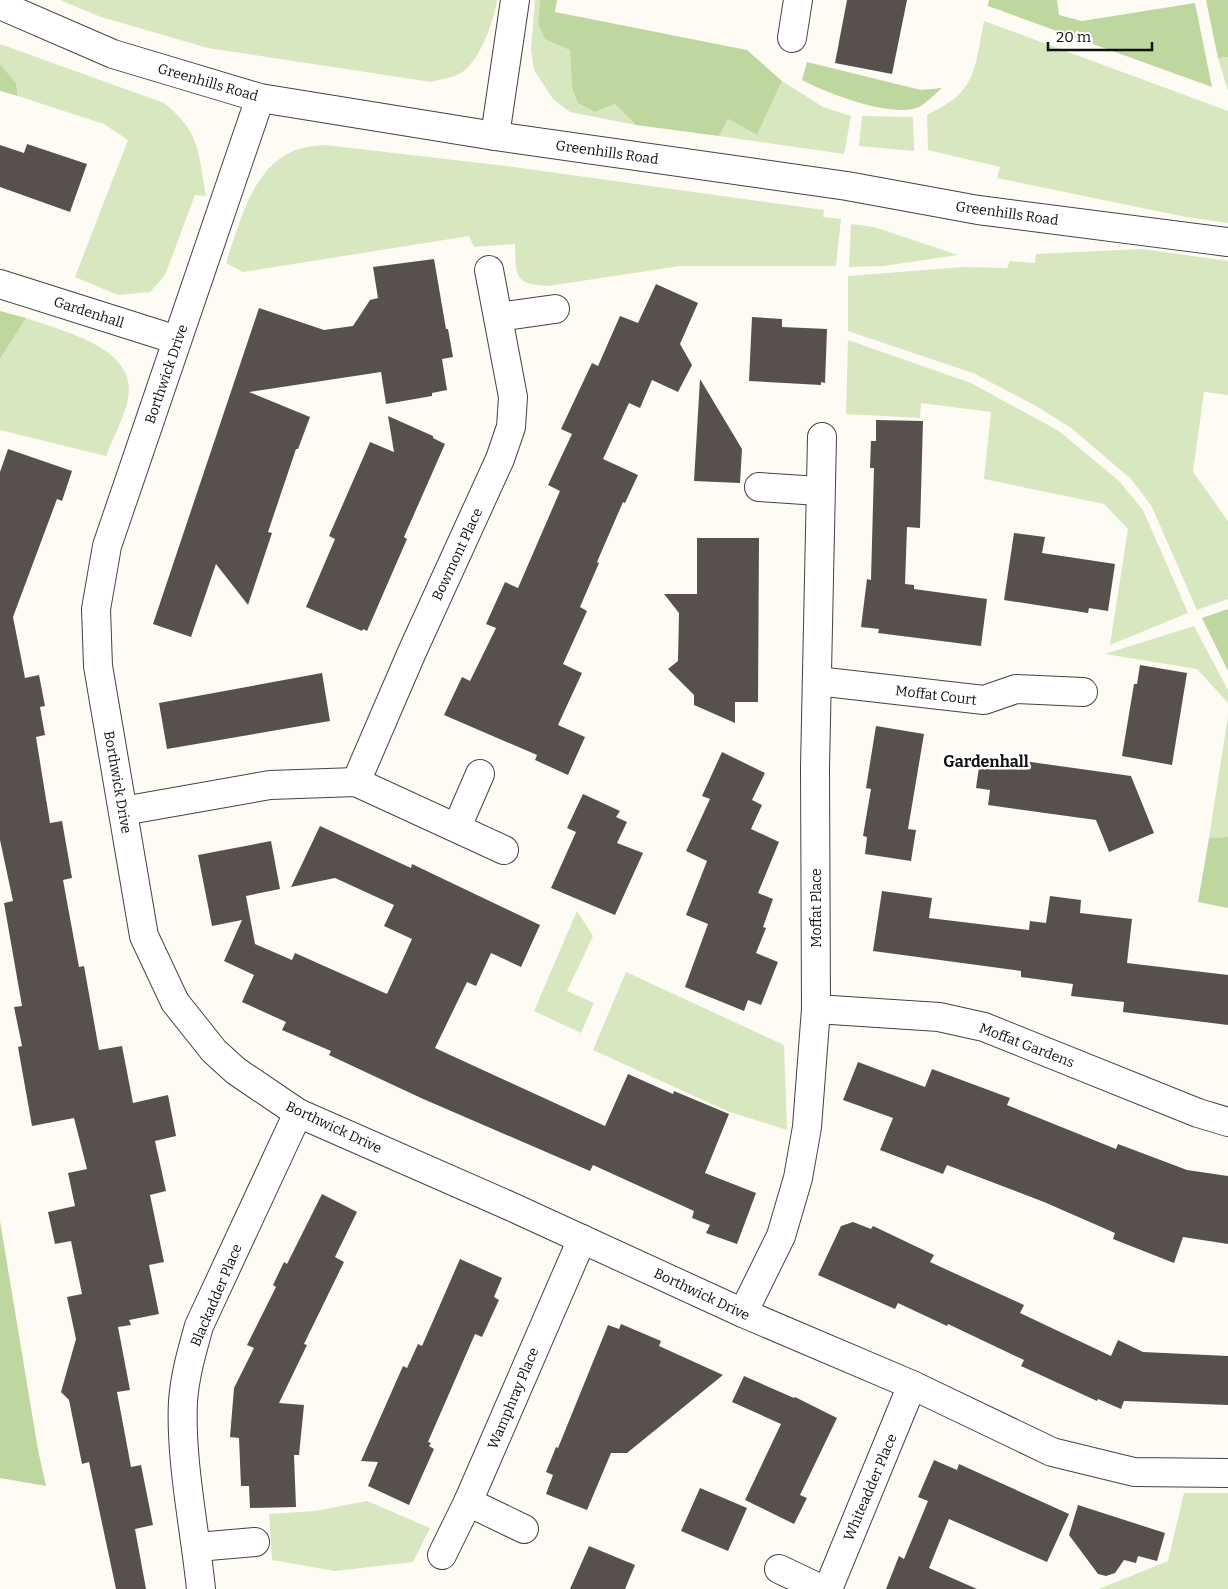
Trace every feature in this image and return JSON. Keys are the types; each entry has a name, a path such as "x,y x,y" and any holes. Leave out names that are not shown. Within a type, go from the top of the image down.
{"street":[{"path":"495,136 515,0"},
{"path":"792,38 798,0"},
{"name":"Greenhills Road","path":"0,5 113,54 260,98 495,136 847,186 978,210 1228,242"},
{"name":"Borthwick Drive","path":"260,98 107,546 96,609 98,666 144,936 175,1002 214,1051 257,1086 298,1113 743,1313 912,1386 1052,1452 1134,1472 1228,1473"},
{"name":"Bowmont Place","path":"356,782 412,652 500,459 511,427 513,397 489,270"},
{"name":"Gardenhall","path":"0,284 177,340"},
{"path":"498,318 555,310"},
{"name":"Moffat Place","path":"743,1313 781,1236 798,1178 808,1127 816,1009 815,767 819,491 822,437"},
{"path":"759,487 819,491"},
{"name":"Moffat Court","path":"817,681 984,700 1016,689 1083,692"},
{"path":"457,827 480,774"},
{"path":"123,811 270,785 356,782 504,850"},
{"name":"Moffat Gardens","path":"816,1009 939,1017 984,1027 1198,1113 1228,1122"},
{"name":"Blackadder Place","path":"201,1589 185,1449 183,1402 188,1363 199,1326 298,1113"},
{"name":"Wamphray Place","path":"442,1555 468,1502 582,1239"},
{"name":"Whiteadder Place","path":"828,1589 912,1386"},
{"path":"468,1502 524,1530"},
{"path":"197,1547 254,1542"},
{"path":"779,1569 822,1589"}],"green space":[{"path":"60,0 497,0 493,19 485,40 468,67 458,75 431,82 208,48 101,17"},
{"path":"535,0 540,0 538,23 570,50 572,87 595,112 615,104 636,125 570,112 553,99 534,70 531,50"},
{"path":"540,0 557,0 555,12 747,50 782,81 757,135 728,119 719,136 636,125 615,104 595,112 578,103 572,87 570,50 545,39 538,23"},
{"path":"989,0 1057,0 1059,15 1082,21 1195,3 1212,87 988,6"},
{"path":"1206,0 1228,0 1228,57 1218,58"},
{"path":"984,21 1228,111 1228,223 1186,217 997,178 1000,167 928,150 927,115 954,98 967,84 975,67"},
{"path":"0,44 164,103 185,124 196,144 206,196 195,195 165,275 150,292 118,295 75,277 128,140 104,124 18,96 16,83 0,64"},
{"path":"1228,57 1228,91 1218,58"},
{"path":"807,62 921,90 942,88 921,106 895,110 878,107 843,98 802,80"},
{"path":"0,64 16,83 18,96 0,91"},
{"path":"782,81 823,107 851,116 844,154 719,136 728,119 757,135"},
{"path":"862,116 913,117 914,151 859,146"},
{"path":"325,145 506,166 824,210 823,217 841,219 836,266 680,266 548,286 528,283 522,280 517,270 515,244 474,247 469,236 243,272 226,263 248,200 266,172 277,161 291,152"},
{"path":"851,224 874,227 958,255 883,266 849,267"},
{"path":"1142,249 1228,261 1228,395 1204,392 1193,472 1228,521 1228,599 1197,610 1151,505 1130,478 1071,428 1036,406 973,373 848,331 848,276 964,267 1007,268 1010,261 1035,263 1036,254"},
{"path":"0,311 26,318 0,359"},
{"path":"26,318 94,344 110,354 122,366 128,381 128,399 106,456 0,430 0,359"},
{"path":"848,340 971,383 1059,431 1119,481 1143,510 1188,613 1110,645 1128,529 1104,504 984,479 991,412 921,403 920,418 846,414"},
{"path":"1228,609 1228,671 1202,618"},
{"path":"1194,626 1228,690 1228,703 1197,669 1105,654"},
{"path":"1228,716 1228,837 1209,838"},
{"path":"1228,837 1228,908 1198,902 1209,838"},
{"path":"577,911 593,936 567,991 594,1003 581,1033 534,1011"},
{"path":"626,972 784,1045 787,1130 727,1111 593,1050"},
{"path":"0,1221 38,1450 46,1486 0,1478"},
{"path":"1184,1493 1228,1493 1228,1589 1099,1589 1168,1561"},
{"path":"367,1501 430,1528 413,1562 335,1571 272,1560 269,1514 315,1511"}],"building":[{"path":"847,0 907,0 892,74 835,63"},
{"path":"27,144 87,164 70,212 0,187 0,145 24,153"},
{"path":"434,259 446,329 448,329 453,357 442,359 447,390 432,393 432,396 386,404 381,372 249,392 310,417 298,449 296,449 268,532 272,533 248,605 216,564 191,637 153,624 259,308 324,330 353,326 370,300 378,298 373,267"},
{"path":"656,284 698,303 680,344 692,365 678,392 652,380 640,408 629,403 603,459 638,475 625,503 623,502 597,562 599,563 580,607 587,611 563,664 582,673 558,725 585,737 568,775 535,760 537,755 444,715 462,677 470,681 496,628 486,624 505,582 518,588 560,491 548,485 572,434 561,429 592,363 598,366 620,316 638,323"},
{"path":"752,317 782,319 782,327 827,329 825,383 821,382 821,385 749,381"},
{"path":"700,379 742,449 740,483 694,481"},
{"path":"388,416 433,436 433,438 445,444 404,537 407,539 367,631 363,629 362,631 306,607 335,539 329,536 370,442 394,452"},
{"path":"876,420 923,421 920,528 907,527 905,584 914,585 914,589 987,599 981,646 878,633 879,629 861,627 867,579 871,580 874,468 870,468 871,441 876,441"},
{"path":"8,449 72,471 62,501 57,499 13,617 25,678 39,675 45,706 40,707 45,735 36,737 50,823 62,821 72,878 63,880 79,967 84,966 99,1050 122,1046 133,1103 168,1095 176,1136 155,1141 166,1191 150,1195 164,1262 149,1265 159,1314 129,1320 131,1325 118,1327 130,1390 117,1392 131,1467 141,1465 153,1525 135,1529 146,1589 116,1589 89,1462 82,1464 69,1400 61,1392 76,1339 67,1297 82,1294 71,1241 55,1244 48,1212 75,1206 68,1173 87,1169 74,1118 32,1126 18,1047 22,1046 14,1007 22,1006 4,903 13,901 0,840 0,472"},
{"path":"1014,533 1045,537 1042,553 1115,564 1108,611 1089,608 1088,613 1004,600"},
{"path":"697,538 759,538 758,702 735,702 735,723 694,705 694,695 668,669 678,661 679,613 664,594 697,594"},
{"path":"1140,665 1187,673 1172,765 1122,756 1134,684 1137,684"},
{"path":"322,673 330,721 167,749 159,703"},
{"path":"876,726 924,734 908,829 916,830 911,861 865,854 867,837 863,836 871,789 866,788"},
{"path":"722,752 765,773 752,800 762,805 751,829 779,842 758,893 773,899 763,927 766,928 756,953 778,962 761,1005 748,1000 744,1011 685,987 708,924 686,915 707,861 686,851 710,799 702,796"},
{"path":"995,757 1131,776 1154,833 1109,852 1096,820 988,805 990,790 976,788 980,760 994,762"},
{"path":"583,794 620,811 616,817 627,822 617,843 643,853 615,915 551,888 576,832 567,828"},
{"path":"320,826 411,868 412,864 540,925 521,967 491,953 476,986 467,982 435,1048 605,1126 628,1074 673,1094 674,1091 729,1114 705,1173 756,1193 737,1244 706,1233 710,1225 692,1218 694,1211 593,1165 590,1171 421,1098 329,1055 331,1051 282,1030 286,1022 242,1002 254,975 224,961 242,920 212,926 198,855 271,841 280,889 246,896 255,944 292,960 295,953 387,994 412,939 384,926 394,905 335,878 291,887"},
{"path":"882,891 932,898 929,918 1029,930 1030,921 1046,923 1050,896 1081,900 1080,913 1132,919 1127,963 1228,975 1228,1025 1123,1012 1124,1002 1071,996 1073,984 1021,977 1021,971 873,951"},
{"path":"858,1062 925,1087 932,1069 1010,1098 1007,1105 1116,1149 1118,1144 1187,1170 1228,1176 1228,1244 1183,1237 1174,1263 1113,1239 1115,1233 1044,1202 947,1165 943,1174 880,1150 893,1118 843,1100"},
{"path":"322,1194 357,1212 335,1257 344,1262 304,1344 307,1345 279,1403 304,1405 299,1455 294,1455 296,1507 250,1508 249,1486 241,1486 239,1438 230,1437 234,1388 254,1348 247,1345 276,1287 273,1285 284,1262 287,1264"},
{"path":"853,1222 871,1229 873,1226 934,1255 930,1262 1024,1305 1020,1313 1111,1356 1118,1340 1143,1352 1228,1356 1228,1405 1124,1401 1121,1409 1098,1399 1097,1401 1021,1366 1024,1360 948,1324 947,1326 898,1303 895,1309 818,1275 841,1226"},
{"path":"460,1259 502,1278 494,1297 499,1300 482,1337 475,1334 428,1442 431,1443 429,1446 434,1449 409,1505 368,1486 378,1462 361,1461 403,1366 407,1368 418,1344 422,1346"},
{"path":"621,1324 661,1341 659,1346 723,1375 627,1453 611,1453 587,1510 546,1494 553,1475 546,1472 556,1447 558,1448 608,1325 619,1329"},
{"path":"744,1376 795,1397 837,1418 800,1495 807,1498 794,1524 745,1500 781,1424 732,1402"},
{"path":"934,1460 957,1470 959,1464 1069,1514 1047,1562 949,1519 929,1568 977,1589 886,1589 899,1556 904,1559 928,1501 918,1497"},
{"path":"700,1488 747,1508 728,1551 681,1531"},
{"path":"1078,1505 1165,1533 1157,1561 1138,1556 1136,1563 1124,1560 1115,1573 1106,1576 1098,1574 1069,1535"},
{"path":"589,1546 635,1565 625,1589 570,1589"}],"district":[{"name":"Gardenhall","path":"986,761"}]}
